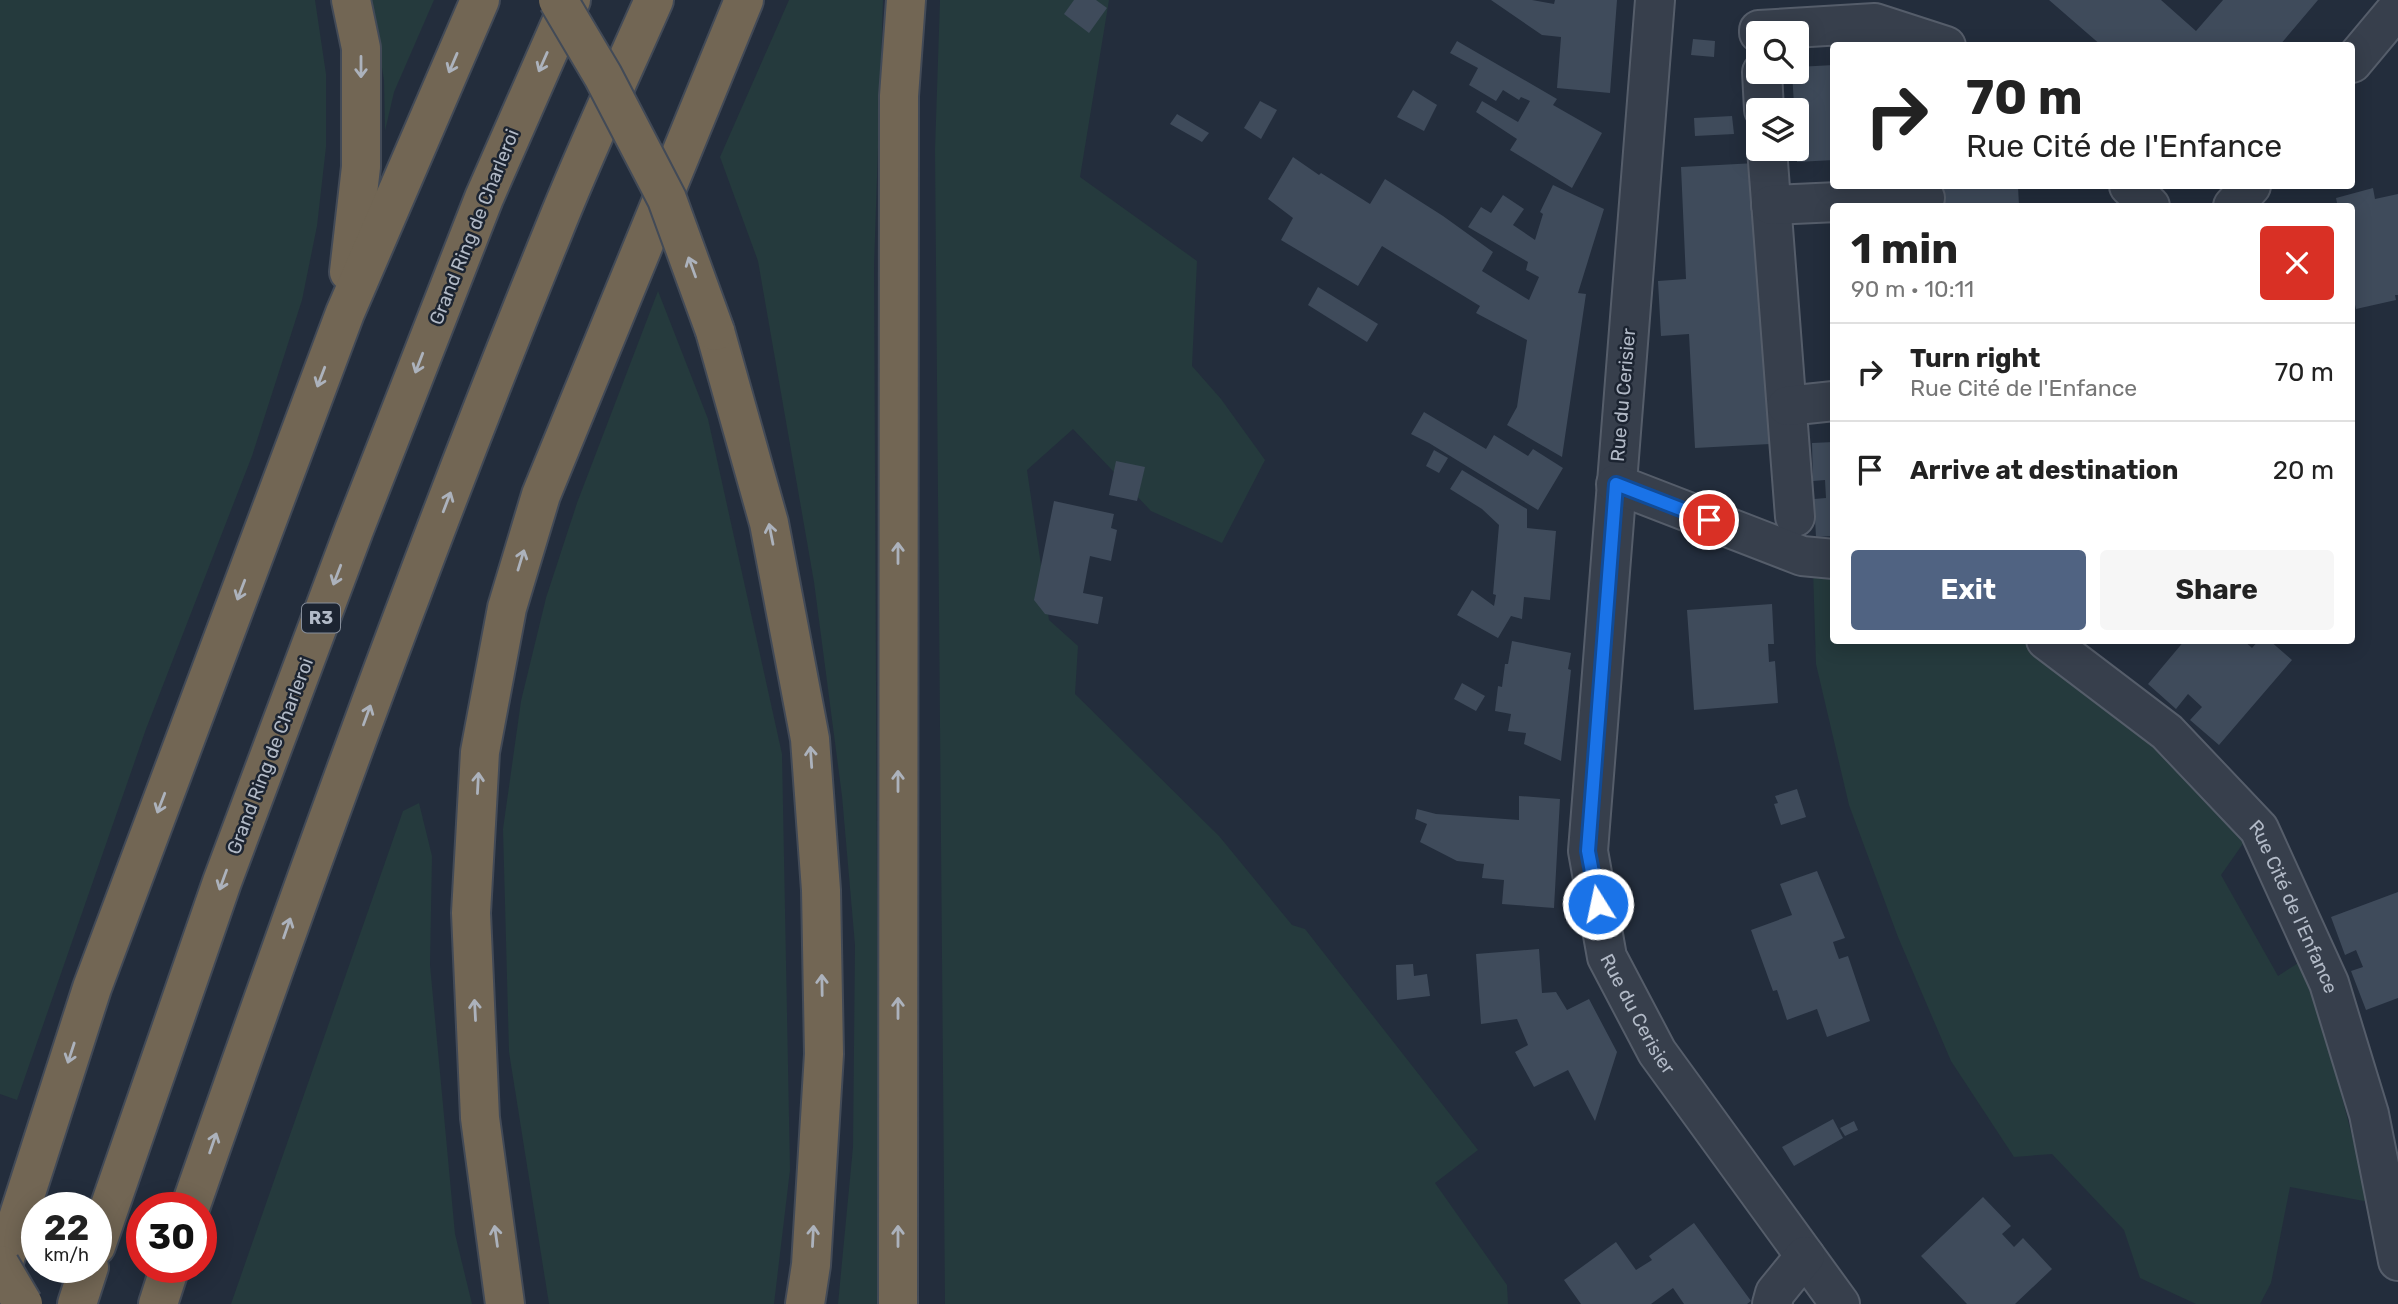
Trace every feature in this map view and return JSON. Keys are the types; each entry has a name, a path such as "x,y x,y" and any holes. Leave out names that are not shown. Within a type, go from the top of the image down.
{"highway":[{"path":"345,313 360,167 361,48 351,0"},
{"path":"0,1274 92,989 345,313 480,0"},
{"path":"558,0 603,76 667,199 715,331 769,523 810,739 821,890 824,1054 811,1265 805,1304"},
{"name":"Grand Ring de Charleroi","path":"112,1200 222,881 354,530 484,198 571,0"},
{"path":"196,1192 292,915 425,558 553,230 654,0"},
{"path":"505,1304 479,1104 471,913 480,752 507,608 541,495 744,0"},
{"path":"898,1304 899,96 906,0"},
{"path":"0,1265 23,1304"},
{"path":"77,1304 84,1283"},
{"path":"158,1304 165,1283"}],"street":[{"name":"Rue du Cerisier","path":"1654,0 1588,851 1607,957 1657,1052 1840,1304"},
{"path":"2355,59 2398,8"},
{"path":"1809,27 1875,23 1934,42"},
{"path":"1768,161 1795,517"},
{"path":"2132,189 2147,203"},
{"path":"2236,203 2248,189"},
{"path":"1771,205 1925,197"},
{"path":"1787,406 1830,401"},
{"path":"1616,484 1802,556 1830,559"},
{"name":"Rue Cité de l'Enfance","path":"2051,644 2167,732 2259,829 2329,983 2369,1114 2398,1261"},
{"path":"1772,1304 1775,1293 1805,1256"}],"green space":[{"path":"0,0 315,0 326,74 326,147 317,226 302,300 252,456 146,729 17,1100 0,1094"},
{"path":"371,0 434,0 394,92 385,131 384,80"},
{"path":"789,0 883,0 874,266 879,1304 838,1304 853,1147 855,945 842,796 814,582 758,261 720,157"},
{"path":"940,0 1109,0 1080,177 1197,261 1192,366 1221,399 1265,460 1222,543 1151,511 1073,429 1027,470 1049,620 1078,646 1075,694 1219,836 1292,925 1305,929 1478,1150 1435,1183 1507,1285 1508,1304 945,1304 935,150"},
{"path":"658,291 708,419 782,754 790,1170 774,1304 549,1304 509,1052 503,829 521,701 546,598 577,503"},
{"path":"1813,571 1830,573 1830,644 2033,644 2157,740 2249,835 2221,875 2278,976 2306,958 2369,1202 2290,1187 2271,1283 2260,1304 2196,1304 2140,1278 2124,1230 2052,1154 2014,1157 1951,1061 1898,937 1849,805 1816,664"},
{"path":"419,803 432,856 430,965 455,1234 472,1304 231,1304 403,811"}],"building":[{"path":"1074,0 1096,0 1107,8 1089,33 1064,14"},
{"path":"1491,0 1532,0 1554,4 1555,0 1617,0 1610,93 1557,88 1561,37 1542,35"},
{"path":"2049,0 2161,0 2196,31 2223,0 2318,0 2282,42 2097,42"},
{"path":"1693,39 1715,41 1714,57 1691,55"},
{"path":"1457,41 1557,99 1553,105 1602,133 1572,188 1510,150 1517,139 1476,112 1482,101 1518,122 1530,101 1521,97 1519,100 1503,90 1496,101 1469,85 1478,68 1450,53"},
{"path":"1830,65 1830,160 1797,162 1809,161 1809,98 1794,98 1793,84 1809,84 1809,66"},
{"path":"1413,90 1437,105 1424,131 1397,117"},
{"path":"1260,101 1277,110 1261,139 1244,128"},
{"path":"1177,114 1209,133 1202,142 1170,124"},
{"path":"1732,116 1734,134 1695,136 1694,118"},
{"path":"1293,157 1370,204 1385,179 1493,252 1482,271 1529,300 1539,277 1526,270 1528,262 1468,227 1481,207 1491,213 1503,195 1524,209 1513,225 1535,240 1543,214 1540,212 1553,185 1604,209 1578,293 1586,294 1562,457 1507,425 1517,407 1527,340 1476,313 1480,306 1382,246 1358,286 1281,240 1293,218 1268,199"},
{"path":"1756,163 1770,444 1695,448 1689,334 1661,336 1658,281 1686,279 1681,167"},
{"path":"2373,188 2375,199 2398,194 2396,300 2356,309 2355,203 2337,203 2336,198"},
{"path":"1937,189 2018,189 2019,203 1937,203"},
{"path":"1318,287 1378,324 1367,342 1308,305"},
{"path":"1424,412 1486,449 1494,435 1528,456 1533,449 1563,468 1538,510 1411,434"},
{"path":"1830,442 1830,536 1816,537 1814,499 1826,498 1825,480 1813,481 1812,443"},
{"path":"1434,450 1448,458 1439,473 1426,466"},
{"path":"1116,461 1145,467 1137,501 1109,495"},
{"path":"1462,470 1527,509 1527,528 1556,531 1550,600 1524,597 1522,619 1511,616 1498,638 1457,615 1472,590 1494,606 1499,525 1482,509 1450,489"},
{"path":"1054,501 1114,514 1111,528 1117,530 1111,561 1090,556 1083,593 1103,597 1098,624 1045,614 1034,600"},
{"path":"1772,604 1774,644 1768,644 1769,662 1775,661 1778,703 1694,710 1687,610"},
{"path":"1512,641 1571,653 1561,761 1524,744 1526,733 1508,731 1511,714 1495,711 1498,686 1502,687"},
{"path":"2182,644 2248,644 2252,648 2256,644 2274,644 2292,660 2219,745 2190,720 2202,707 2188,694 2176,709 2148,684"},
{"path":"1462,683 1485,696 1476,711 1454,699"},
{"path":"1797,789 1806,817 1781,825 1774,804 1778,803 1775,796"},
{"path":"1519,796 1560,799 1554,908 1502,904 1504,880 1482,878 1484,864 1457,861 1420,842 1427,824 1415,819 1417,809 1436,814 1519,820"},
{"path":"1817,871 1845,938 1833,942 1836,951 1839,959 1848,956 1870,1021 1827,1037 1817,1009 1787,1020 1777,990 1773,991 1751,930 1792,915 1780,884"},
{"path":"2398,892 2398,998 2366,1010 2351,971 2363,967 2356,950 2345,955 2331,917"},
{"path":"1539,949 1542,993 1556,992 1567,1010 1589,999 1617,1052 1595,1121 1568,1070 1534,1087 1515,1052 1528,1045 1517,1019 1481,1024 1476,954"},
{"path":"1413,964 1414,976 1427,974 1430,996 1397,1000 1396,965"},
{"path":"1833,1119 1843,1138 1794,1166 1782,1147"},
{"path":"1854,1121 1858,1130 1845,1136 1840,1128"},
{"path":"1983,1197 2011,1226 2002,1234 2014,1247 2023,1238 2052,1269 2015,1304 1967,1304 1921,1256"},
{"path":"1694,1223 1751,1301 1747,1304 1684,1304 1673,1288 1651,1304 1581,1304 1564,1280 1616,1242 1636,1270 1652,1260 1649,1256"}],"route":[{"path":"1598,904 1588,851 1616,484 1709,520"}]}
